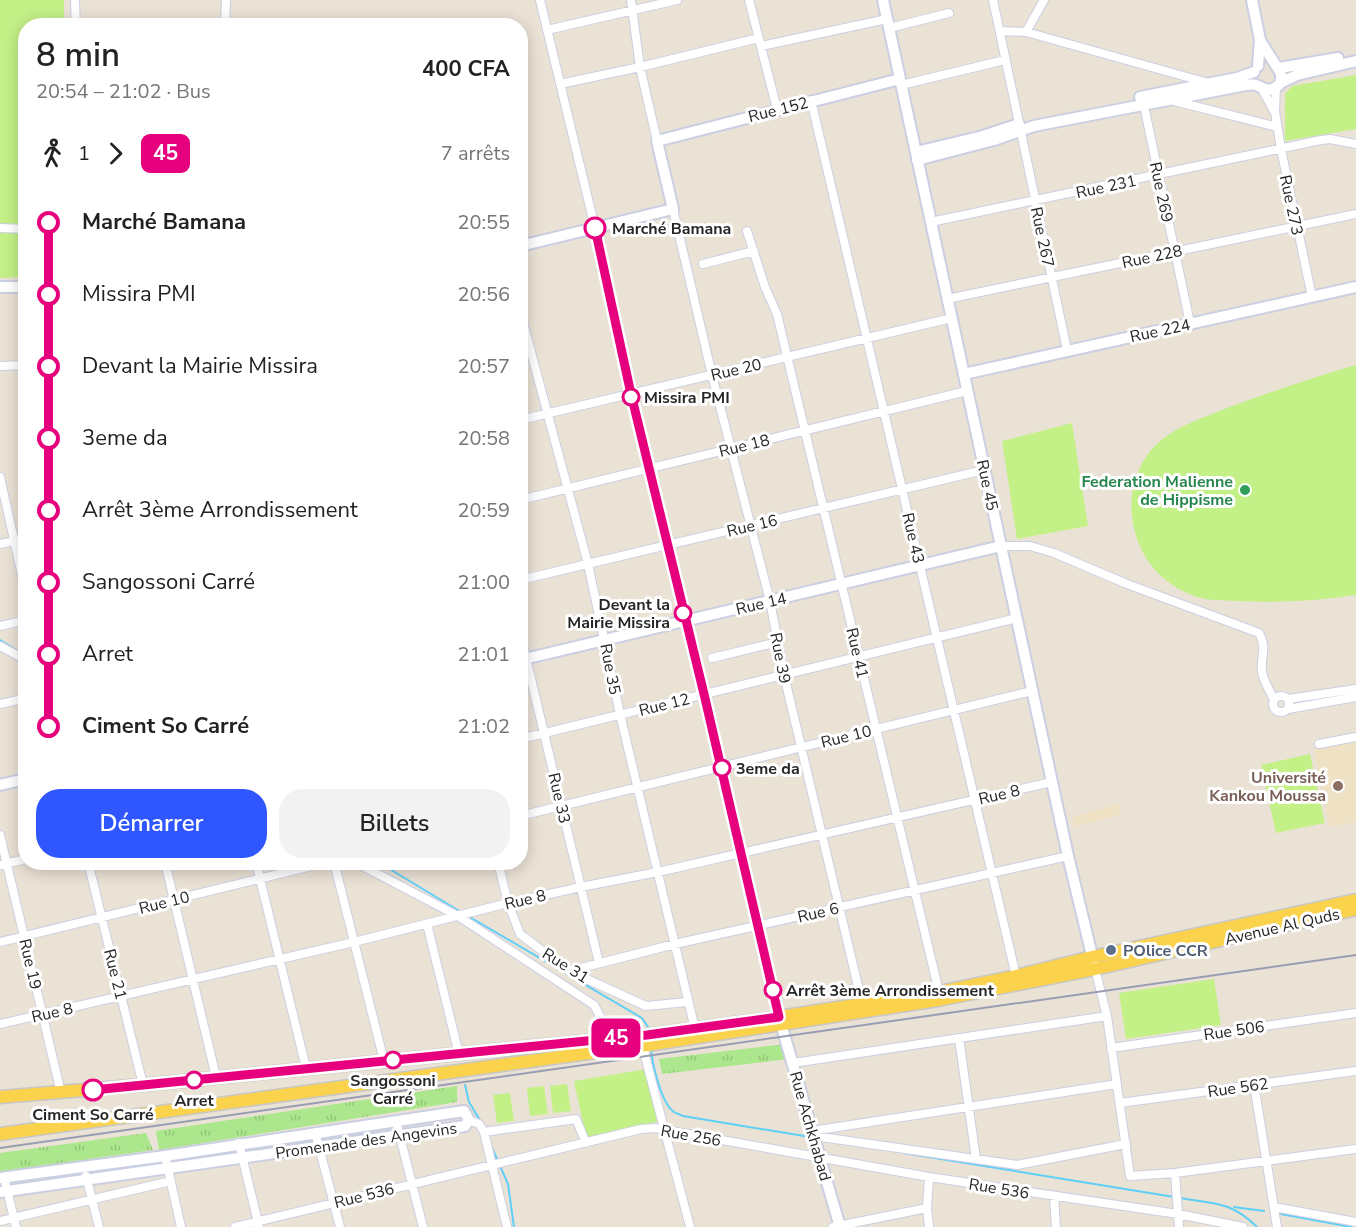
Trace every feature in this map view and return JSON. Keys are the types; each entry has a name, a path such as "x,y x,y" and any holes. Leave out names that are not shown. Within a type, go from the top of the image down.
{"main road":[{"name":"Avenue Al Quds","path":"0,1097 61,1093 606,1039 651,1041 695,1029 781,1021 862,1004 939,992 1356,900"},
{"name":"Avenue Al Quds","path":"0,1134 938,1000 1095,969 1356,909"}],"street":[{"path":"75,0 76,18"},
{"path":"225,18 226,0"},
{"path":"540,0 594,225"},
{"path":"528,244 672,206 640,68 631,0"},
{"path":"547,30 676,0"},
{"path":"749,0 777,109"},
{"name":"Rue 45","path":"883,0 1068,856 1095,969"},
{"name":"Rue 267","path":"993,0 1067,350"},
{"path":"1026,32 1044,0"},
{"path":"1252,0 1260,40 1254,79 1259,87"},
{"path":"560,84 760,42 949,13"},
{"path":"1000,31 1026,32 1209,84"},
{"path":"1260,40 1281,76 1278,85"},
{"path":"916,156 994,140 1020,127 1209,84 1256,69 1267,63 1276,66 1356,54"},
{"path":"900,82 1005,60"},
{"path":"1142,100 1168,99 1237,86 1259,87 1268,90 1297,75 1356,62"},
{"name":"Rue 152","path":"657,141 811,100 900,82"},
{"name":"Rue 273","path":"1278,85 1275,112 1277,127 1312,297"},
{"name":"Rue 273","path":"1259,87 1275,112"},
{"path":"1168,99 1277,127"},
{"name":"Rue 43","path":"811,100 1016,976"},
{"name":"Rue 269","path":"1142,100 1190,323"},
{"name":"Rue 231","path":"931,222 1330,139 1356,144"},
{"name":"Rue 39","path":"672,206 712,375 770,601 784,675 862,1004"},
{"name":"Rue 228","path":"947,299 1356,214"},
{"path":"528,238 594,225"},
{"name":"Rue Achkhabad","path":"594,225 631,394 781,1021 838,1226"},
{"path":"0,228 18,229"},
{"name":"Rue 41","path":"747,231 765,287 777,314 788,357 939,992"},
{"path":"703,264 754,251"},
{"path":"0,287 18,287"},
{"name":"Rue 224","path":"964,374 1356,287"},
{"name":"Rue 20","path":"528,418 952,318"},
{"name":"Rue 35","path":"528,339 588,564 620,714 695,1029"},
{"path":"0,366 18,365"},
{"name":"Rue 18","path":"528,498 967,391"},
{"name":"Rue 16","path":"528,578 984,470"},
{"path":"0,477 18,558"},
{"path":"0,544 18,539"},
{"path":"1001,546 1030,546 1054,553 1127,584 1259,633 1264,641 1262,669 1266,683 1275,699 1273,706 1281,713 1356,697"},
{"name":"Rue 14","path":"528,658 1001,546"},
{"name":"Rue 12","path":"528,737 1017,618"},
{"path":"0,626 18,622"},
{"path":"712,658 778,642"},
{"path":"0,646 18,656"},
{"name":"Rue 33","path":"528,674 599,963"},
{"path":"1275,699 1281,696 1288,699 1356,689"},
{"name":"Rue 10","path":"528,814 1032,691"},
{"path":"1288,699 1290,702 1288,710"},
{"path":"0,704 18,700"},
{"path":"1319,744 1356,737"},
{"path":"0,785 18,781"},
{"name":"Rue 8","path":"0,1024 354,942 581,886 658,872 1052,782"},
{"name":"Rue 19","path":"0,835 3,864 24,936 61,1093"},
{"name":"Rue 6","path":"569,971 675,944 1068,856"},
{"path":"3,864 18,861"},
{"name":"Rue 21","path":"90,870 143,1085"},
{"path":"167,870 216,1077"},
{"path":"258,870 306,1068"},
{"name":"Rue 10","path":"0,942 296,870"},
{"path":"336,870 384,1061"},
{"path":"370,870 458,916 594,1005 600,1016 606,1039"},
{"name":"Rue 31","path":"500,870 508,903 520,934 569,971 646,1006 687,1002"},
{"path":"427,924 459,1054"},
{"path":"1095,969 1107,1016 1130,1176 1175,1173 1356,1149"},
{"name":"Rue 506","path":"1111,1048 1356,1013"},
{"path":"793,1063 1107,1016"},
{"path":"959,1038 976,1159"},
{"path":"651,1041 645,1056 690,1227"},
{"name":"Rue 562","path":"1119,1102 1356,1071"},
{"path":"813,1133 1117,1084"},
{"path":"1254,1084 1277,1227"},
{"name":"Promenade des Angevins","path":"2,1178 464,1111 469,1120 465,1126 4,1192"},
{"path":"484,1132 576,1119 586,1143"},
{"path":"469,1120 479,1124 484,1132 507,1227"},
{"path":"396,1121 423,1227"},
{"name":"Rue 256","path":"493,1164 641,1129 655,1128 820,1158"},
{"path":"315,1132 340,1227"},
{"path":"813,1133 1017,1165 1126,1144"},
{"path":"239,1143 259,1224"},
{"path":"165,1156 181,1227"},
{"name":"Rue 536","path":"820,1158 1054,1197 1178,1210 1243,1227"},
{"name":"Rue 536","path":"235,1227 259,1224 333,1203 493,1164"},
{"path":"84,1166 99,1227"},
{"path":"1175,1173 1179,1227"},
{"path":"929,1177 927,1208 929,1227"},
{"path":"2,1178 4,1192 16,1227"},
{"path":"0,1221 171,1181"},
{"path":"1054,1197 1056,1227"},
{"path":"1274,1207 1356,1222"},
{"path":"838,1226 927,1208"}],"shaded area":[{"name":"Université Kankou Moussa","path":"1356,742 1356,822 1329,827 1314,750"},
{"path":"1119,804 1121,814 1075,827 1072,817"}],"green space":[{"path":"0,0 64,0 64,18 18,18 18,277 0,278"},
{"path":"1356,75 1356,129 1285,141 1285,94 1292,86"},
{"name":"Federation Malienne de Hippisme","path":"1356,365 1356,595 1282,602 1212,600 1184,591 1161,576 1152,567 1139,544 1131,508 1133,489 1139,470 1155,446 1180,428 1227,408"},
{"path":"1072,423 1088,526 1017,539 1002,441"},
{"path":"1310,754 1325,823 1276,833 1261,765"},
{"path":"1214,979 1221,1025 1126,1039 1119,993"},
{"path":"786,1044 789,1059 662,1074 659,1059"},
{"path":"647,1069 661,1121 586,1137 574,1081"},
{"path":"567,1084 571,1111 553,1113 550,1086"},
{"path":"457,1086 457,1102 159,1150 156,1131"},
{"path":"544,1086 548,1114 530,1116 527,1088"},
{"path":"510,1093 514,1121 497,1123 493,1095"},
{"path":"146,1133 153,1150 0,1172 0,1153"}],"waterway":[{"path":"0,640 18,651"},
{"path":"391,870 461,912"},
{"path":"468,916 642,1018 650,1030"},
{"path":"651,1048 661,1092 675,1113 810,1137"},
{"path":"465,1085 469,1102 481,1122"},
{"path":"490,1144 498,1161"},
{"path":"904,1153 1174,1197"},
{"path":"500,1166 508,1184 514,1227"},
{"path":"1180,1198 1230,1208 1239,1212 1257,1227"},
{"path":"1234,1207 1264,1211"},
{"path":"1281,1214 1351,1227"}],"railway":[{"path":"0,1148 1356,955"}],"bus line":[{"name":"45","path":"93,1090 647,1035 779,1017 742,853 631,394 595,228"}],"place":[{"name":"Marché Bamana","path":"595,228"},
{"name":"Missira PMI","path":"631,397"},
{"name":"Federation Malienne de Hippisme","path":"1245,490"},
{"name":"Devant la Mairie Missira","path":"683,613"},
{"name":"3eme da","path":"722,768"},
{"name":"Université Kankou Moussa","path":"1338,786"},
{"name":"POlice CCR","path":"1111,950"},
{"name":"Arrêt 3ème Arrondissement","path":"773,990"},
{"name":"Sangossoni Carré","path":"393,1060"},
{"name":"Arret","path":"194,1080"},
{"name":"Ciment So Carré","path":"93,1090"}]}
